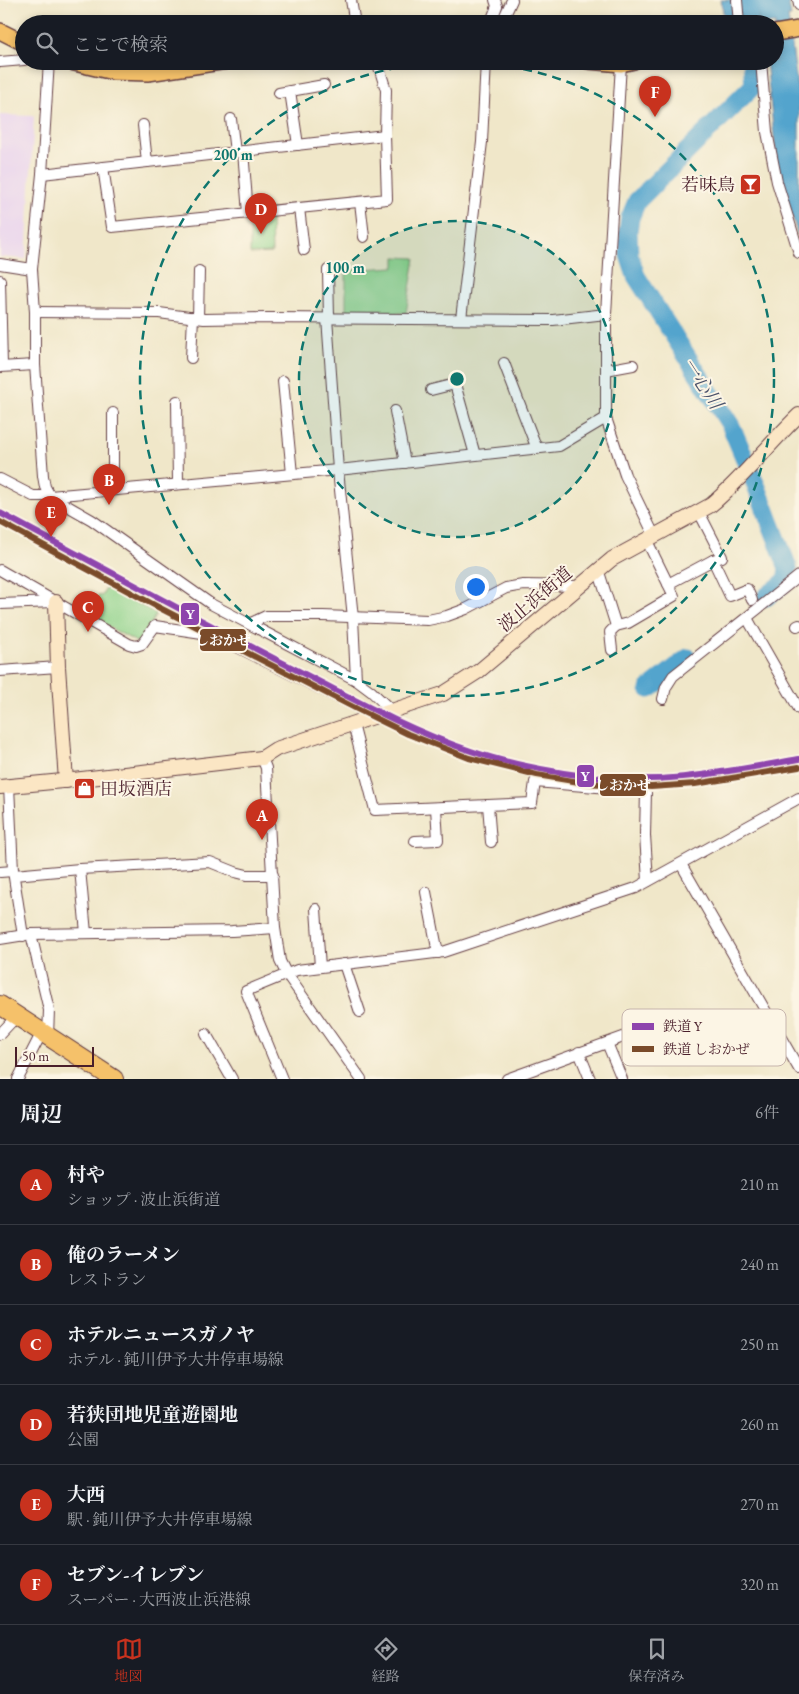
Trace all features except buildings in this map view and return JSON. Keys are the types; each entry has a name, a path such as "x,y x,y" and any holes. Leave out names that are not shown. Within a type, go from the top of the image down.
{"highway":[{"path":"0,1005 114,1079"}],"main road":[{"path":"784,31 797,29"},
{"path":"0,31 15,39"},
{"path":"104,70 148,73 168,70"}],"street":[{"path":"351,0 354,15"},
{"path":"494,15 497,6 495,0"},
{"path":"505,15 512,0"},
{"path":"737,0 738,15"},
{"path":"798,0 799,5"},
{"path":"0,62 15,61"},
{"path":"48,70 42,174 32,269 35,312 35,364 45,487 50,496 93,521 211,604 356,680 392,711"},
{"path":"103,167 112,227 388,199 385,135 386,90 380,70"},
{"path":"461,319 482,142 486,70"},
{"path":"612,650 610,632 616,626 628,623 674,596 625,475 606,418 606,314 626,70"},
{"path":"762,70 767,132 777,182 799,253"},
{"path":"279,93 324,86"},
{"path":"290,91 298,145"},
{"path":"231,119 239,152 248,213"},
{"path":"143,125 147,162"},
{"path":"42,174 385,135"},
{"path":"360,202 364,238"},
{"path":"298,208 304,250"},
{"path":"0,264 32,269"},
{"path":"328,270 328,318 338,470 353,618 356,680"},
{"path":"191,358 199,271"},
{"path":"0,280 1,366 35,364"},
{"path":"35,312 159,313 195,318 553,320 606,314"},
{"path":"504,363 537,449"},
{"path":"606,370 633,365"},
{"path":"283,381 292,474"},
{"path":"431,390 455,384 475,455"},
{"path":"177,401 178,484"},
{"path":"394,411 406,463"},
{"path":"113,413 113,490"},
{"name":"波止浜街道","path":"262,758 276,749 443,694 458,685 479,671 598,569 650,537 699,512 724,494 775,438 799,415"},
{"path":"0,479 33,496 50,496 338,470 559,446 606,418"},
{"path":"668,584 722,557 699,512"},
{"path":"713,560 730,596 747,589 752,600"},
{"path":"598,569 616,626"},
{"path":"0,570 136,646 142,644 155,626 202,633 223,640 358,708 372,718"},
{"path":"662,699 666,687 673,676 799,576"},
{"path":"249,624 266,616 428,620 466,609 506,588 523,585 580,586"},
{"path":"0,604 56,602"},
{"path":"56,602 58,667 66,781"},
{"path":"747,618 799,709"},
{"path":"0,671 58,667"},
{"path":"353,724 374,810 532,803 535,782 646,791 645,835 648,881"},
{"path":"18,1079 45,1034 48,1010 27,935 14,873 4,786 66,781 262,758 266,768 275,928 280,961 286,974 361,1079"},
{"path":"282,1079 246,991 297,970 438,953 636,888 799,798"},
{"path":"488,805 490,842"},
{"path":"415,841 438,840 436,808"},
{"path":"0,872 14,873 210,862 247,875 273,875"},
{"path":"681,864 764,1009"},
{"path":"80,869 86,933"},
{"path":"426,892 438,953"},
{"path":"316,909 320,967"},
{"path":"0,939 27,935 232,931 275,928"},
{"path":"344,964 360,1012"},
{"path":"0,1034 18,1016"},
{"path":"206,1034 232,1079"},
{"path":"507,1079 622,1038"},
{"path":"607,1043 622,1079"},
{"path":"786,1046 799,1069"},
{"path":"579,1052 590,1079"}],"shaded area":[{"path":"0,115 34,116 26,259 0,257"}],"green space":[{"path":"271,215 272,253 250,254 250,216"},
{"path":"395,257 415,258 406,313 346,314 346,270 395,267"},
{"path":"107,586 156,614 142,640 138,643 87,615 99,595 102,596"}],"water":[{"path":"721,0 733,0 734,15 724,15"},
{"path":"755,0 788,0 791,16 788,16 799,99 799,239 781,180 776,156 767,70 784,70 784,15 758,15"}],"waterway":[{"name":"一心川","path":"747,0 748,15"},
{"name":"一心川","path":"753,70 754,85 637,201 630,218 628,231 629,255 636,276 731,426 788,568 786,581 766,597"},
{"name":"一心川","path":"649,689 688,658"}],"rail line":[{"name":"Y","path":"0,513 206,623 371,708 445,742 484,755 527,766 613,779 692,776 799,759"},
{"name":"しおかぜ","path":"0,522 156,606 357,709 408,734 469,758 537,775 585,783 651,787 695,784 799,767"}],"place":[{"name":"セブン-イレブン","path":"655,117"},
{"name":"若味鳥","path":"751,185"},
{"name":"若狭団地児童遊園地","path":"261,234"},
{"name":"俺のラーメン","path":"109,505"},
{"name":"大西","path":"51,537"},
{"name":"ホテルニュースガノヤ","path":"88,632"},
{"name":"田坂酒店","path":"84,789"},
{"name":"村や","path":"262,840"}]}
